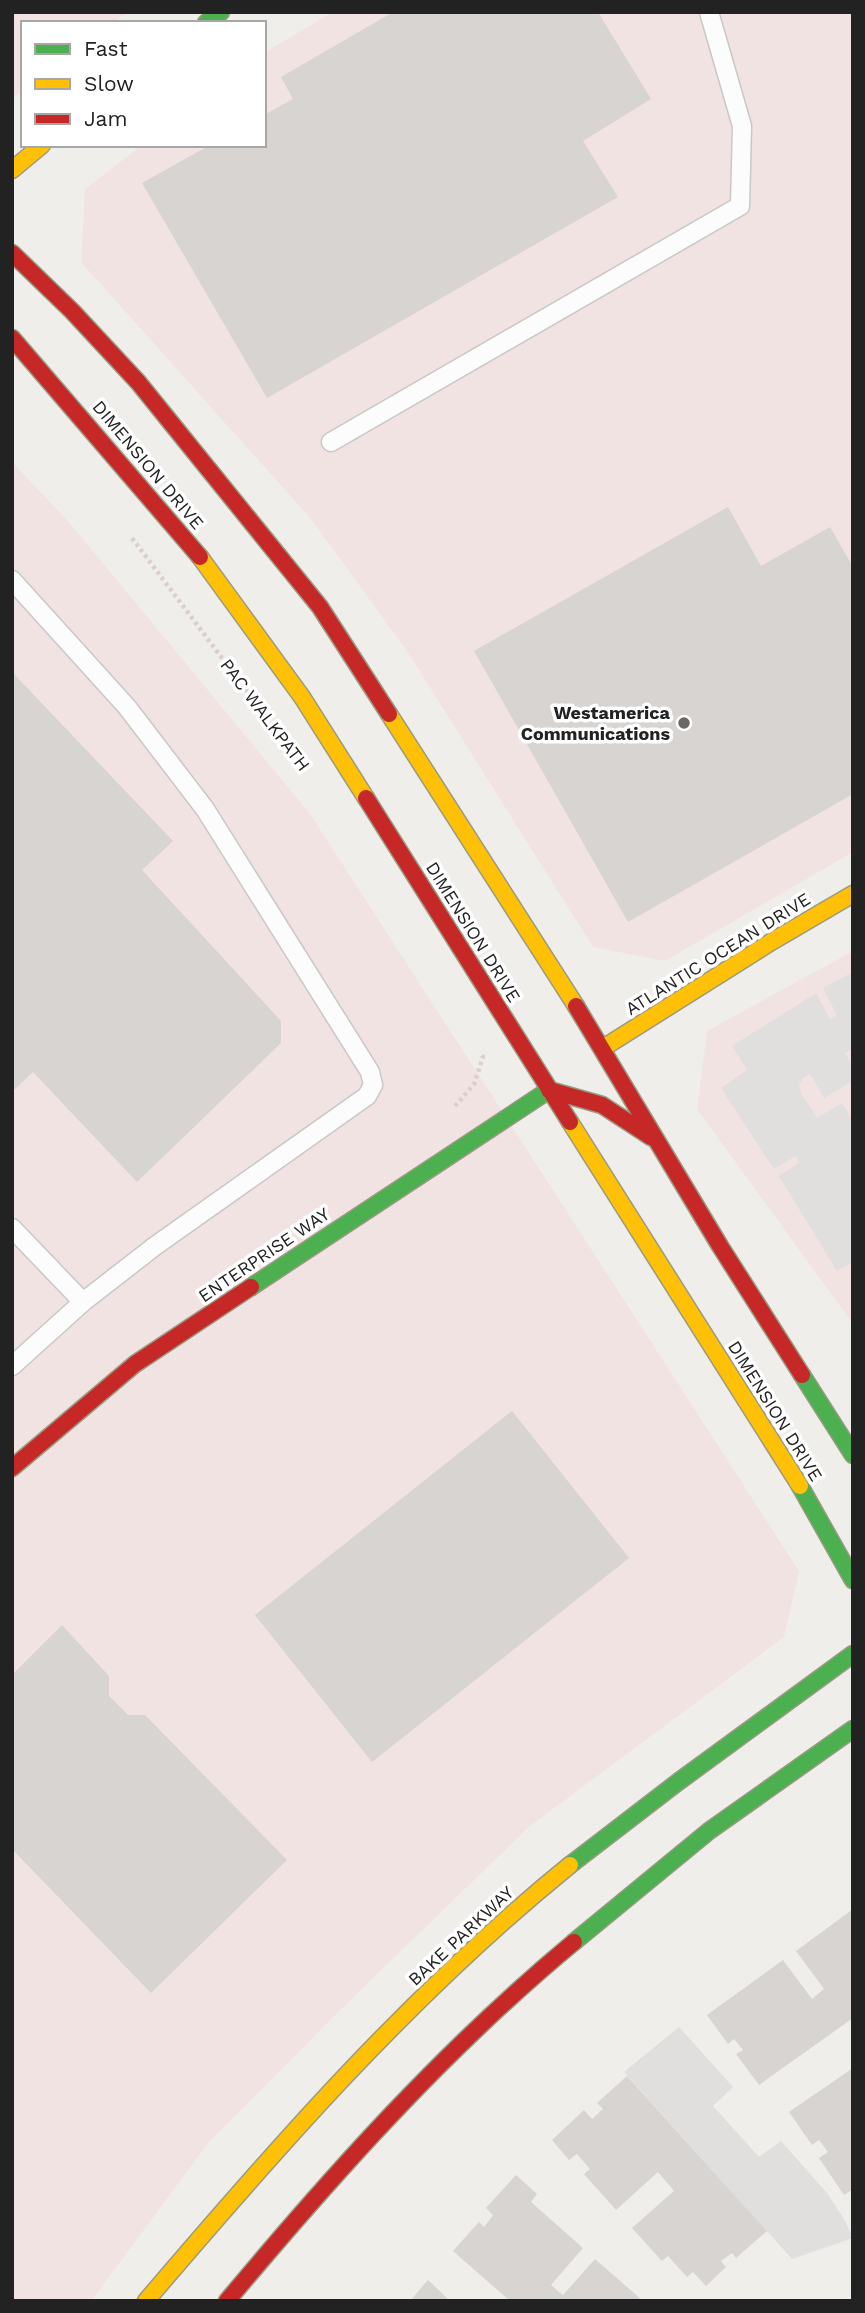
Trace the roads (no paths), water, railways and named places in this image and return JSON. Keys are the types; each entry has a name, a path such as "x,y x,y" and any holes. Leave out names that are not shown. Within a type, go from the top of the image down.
{"main road":[{"path":"12,170 40,147"},
{"path":"12,253 72,311 138,382 320,607 603,1048 720,1246 853,1455"},
{"name":"DIMENSION DRIVE","path":"12,338 124,466 230,595 302,697 806,1494 853,1580"},
{"name":"ATLANTIC OCEAN DRIVE","path":"603,1048 771,942 853,894"},
{"path":"549,1090 602,1105 659,1142"},
{"name":"ENTERPRISE WAY","path":"12,1468 135,1364 549,1090"},
{"name":"BAKE PARKWAY","path":"146,2301 267,2158 362,2054 507,1917 644,1805 853,1654"},
{"path":"227,2301 313,2198 406,2097 548,1964 709,1831 853,1729"}],"lane":[{"path":"331,442 740,206 742,126 709,12"},
{"path":"12,580 127,706 205,809 370,1072 373,1085 367,1096 155,1246 83,1302 12,1366"},
{"path":"12,1228 83,1302"}],"place":[{"name":"Westamerica Communications","path":"684,723"}]}
